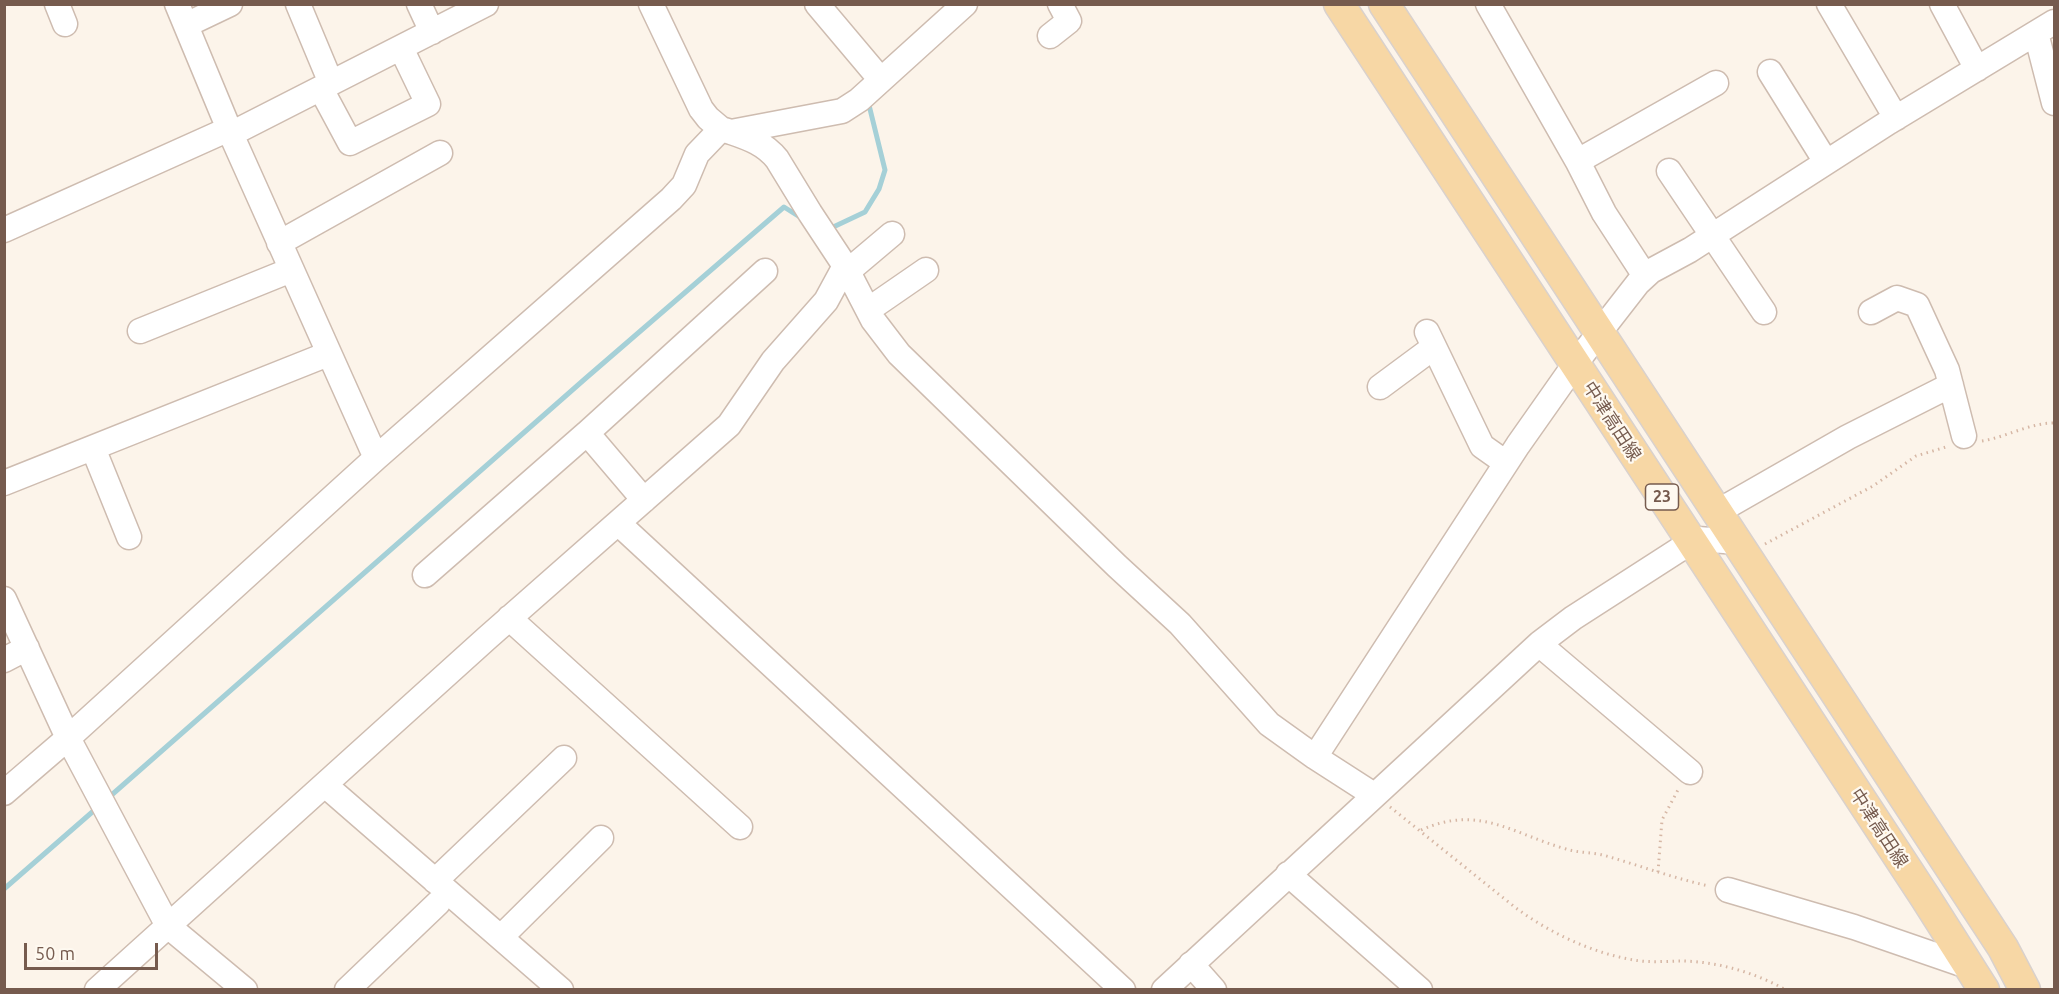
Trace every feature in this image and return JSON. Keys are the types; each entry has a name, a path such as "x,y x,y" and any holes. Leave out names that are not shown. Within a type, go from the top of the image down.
{"main road":[{"name":"中津高田線","path":"1339,4 1977,978"},
{"name":"中津高田線","path":"1384,4 2003,948 2025,990"}],"street":[{"path":"230,4 182,15 230,132 376,458"},
{"path":"298,4 326,86 350,143 428,104 401,48"},
{"path":"419,4 432,32"},
{"path":"651,4 701,109 708,118 726,130 757,142 777,159 846,269 867,310 899,354 1117,566 1180,624 1269,724 1374,795"},
{"path":"817,4 881,80"},
{"path":"4,793 68,738 376,458 671,199 684,185 697,154 726,130 781,123 842,111 859,100 965,4"},
{"path":"1050,36 1069,21 1060,4"},
{"path":"1488,4 1578,161 1604,213 1645,276"},
{"path":"1829,4 1896,118"},
{"path":"1942,4 1977,69"},
{"path":"4,230 230,132 326,86 481,6"},
{"path":"1315,757 1506,463 1575,364 1645,276 1684,254 1896,118 2046,27 2055,103"},
{"path":"1770,72 1826,162"},
{"path":"1578,161 1716,83"},
{"path":"777,159 775,147 781,123"},
{"path":"279,243 440,153"},
{"path":"1669,171 1764,312"},
{"path":"97,990 509,618 729,425 773,361 826,301 846,269 892,234"},
{"path":"140,331 291,270"},
{"path":"867,310 926,270"},
{"path":"425,575 587,433 765,271"},
{"path":"1871,312 1897,298 1917,305 1938,349 1951,385 1963,442"},
{"path":"1380,387 1431,339 1482,446 1506,463"},
{"path":"4,483 328,354"},
{"path":"1717,512 1848,437 1951,385"},
{"path":"587,433 644,501"},
{"path":"93,448 129,537"},
{"path":"618,523 1123,990"},
{"path":"1164,990 1539,644 1573,618 1691,542 1698,539 1741,548"},
{"path":"4,599 68,738 168,926 245,990"},
{"path":"509,618 740,827"},
{"path":"1539,644 1690,772"},
{"path":"4,660 27,648"},
{"path":"346,990 564,758"},
{"path":"325,785 437,892 501,937 561,990"},
{"path":"501,937 601,838"},
{"path":"1288,874 1419,990"},
{"path":"1728,891 1844,924 1977,978"},
{"path":"2003,948 2034,990"},
{"path":"1191,964 1214,990"}],"path":[{"path":"1741,548 1873,486 1916,456 1963,442 2000,438 2026,426 2055,423"},
{"path":"1658,872 1662,820 1673,797 1690,772"},
{"path":"1374,795 1525,914 1569,938 1599,951 1635,960 1686,961 1731,968 1766,979 1786,990"},
{"path":"1421,830 1441,822 1455,820 1496,824 1568,850 1599,854 1728,891"}],"waterway":[{"path":"829,229 865,212 879,189 885,170 868,101"},
{"path":"107,799 784,207 803,219"},
{"path":"4,889 98,807"}]}
